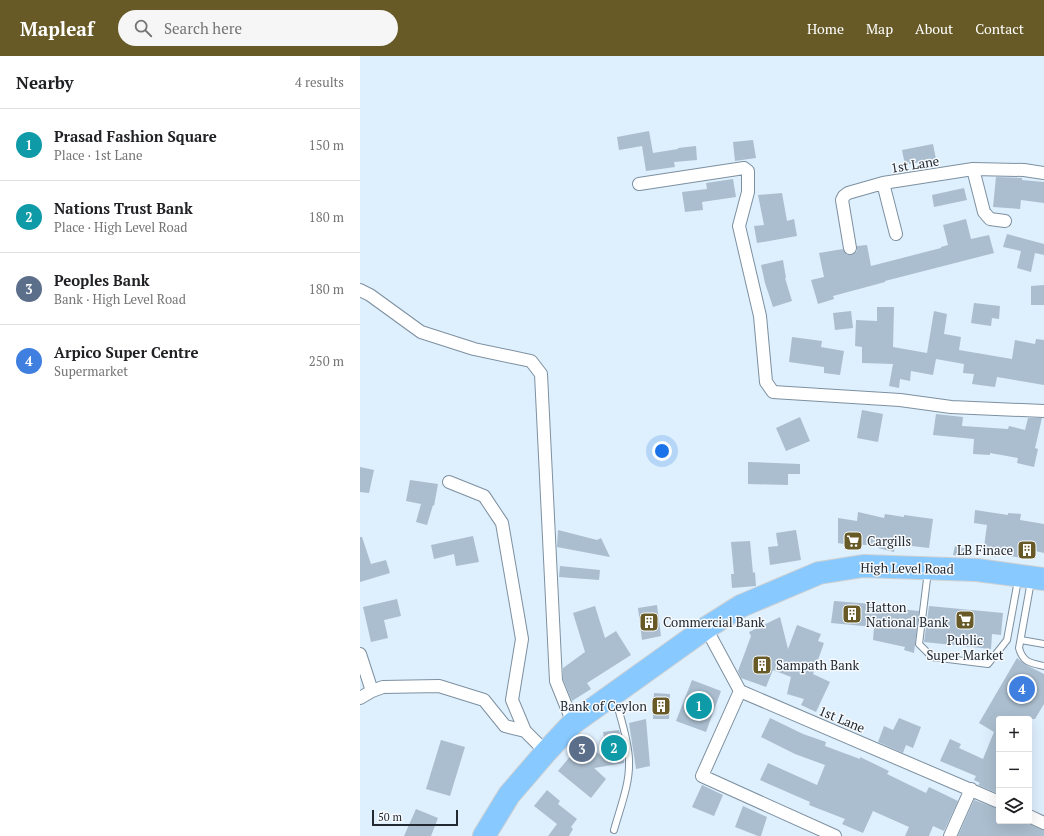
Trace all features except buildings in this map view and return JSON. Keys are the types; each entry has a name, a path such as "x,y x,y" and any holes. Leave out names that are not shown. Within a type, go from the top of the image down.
{"highway":[{"name":"High Level Road","path":"484,836 509,795 546,752 574,723 706,628 741,606 819,573 863,566 928,567 977,570 1032,577"}],"street":[{"path":"638,184 744,168 748,171 748,192 740,226 760,316 766,382 773,392 900,400 951,407 1044,411"},
{"name":"1st Lane","path":"850,248 842,200 848,193 883,183 974,169 1024,170 1044,173"},
{"path":"974,169 984,212 990,220 1006,221"},
{"path":"883,183 896,234"},
{"path":"360,290 370,295 421,332 474,349 531,361 541,374 556,681 574,723"},
{"path":"449,482 484,496 502,523 522,639 512,700 524,731 546,752"},
{"path":"706,628 740,691 702,776 835,836"},
{"path":"360,654 372,691"},
{"path":"360,698 383,687 439,686 484,700 505,726 524,731"},
{"name":"1st Lane","path":"740,691 996,801"},
{"path":"950,836 971,789"},
{"path":"1032,817 1044,823"}],"lane":[{"path":"928,567 919,644 932,658 988,664 1007,640 1032,577"},
{"path":"1032,577 1019,648 1021,656 1025,660 1044,666"},
{"path":"1021,640 1044,644"},
{"path":"614,694 625,734 629,761 626,789 614,830"}],"place":[{"name":"Cargills","path":"853,541"},
{"name":"LB Finace","path":"1027,550"},
{"name":"Hatton National Bank","path":"852,614"},
{"name":"Public Super Market","path":"965,620"},
{"name":"Commercial Bank","path":"649,622"},
{"name":"Sampath Bank","path":"762,665"},
{"name":"Arpico Super Centre","path":"1022,689"},
{"name":"Bank of Ceylon","path":"661,706"},
{"name":"Prasad Fashion Square","path":"699,706"},
{"name":"Nations Trust Bank","path":"614,748"},
{"name":"Peoples Bank","path":"582,749"}]}
